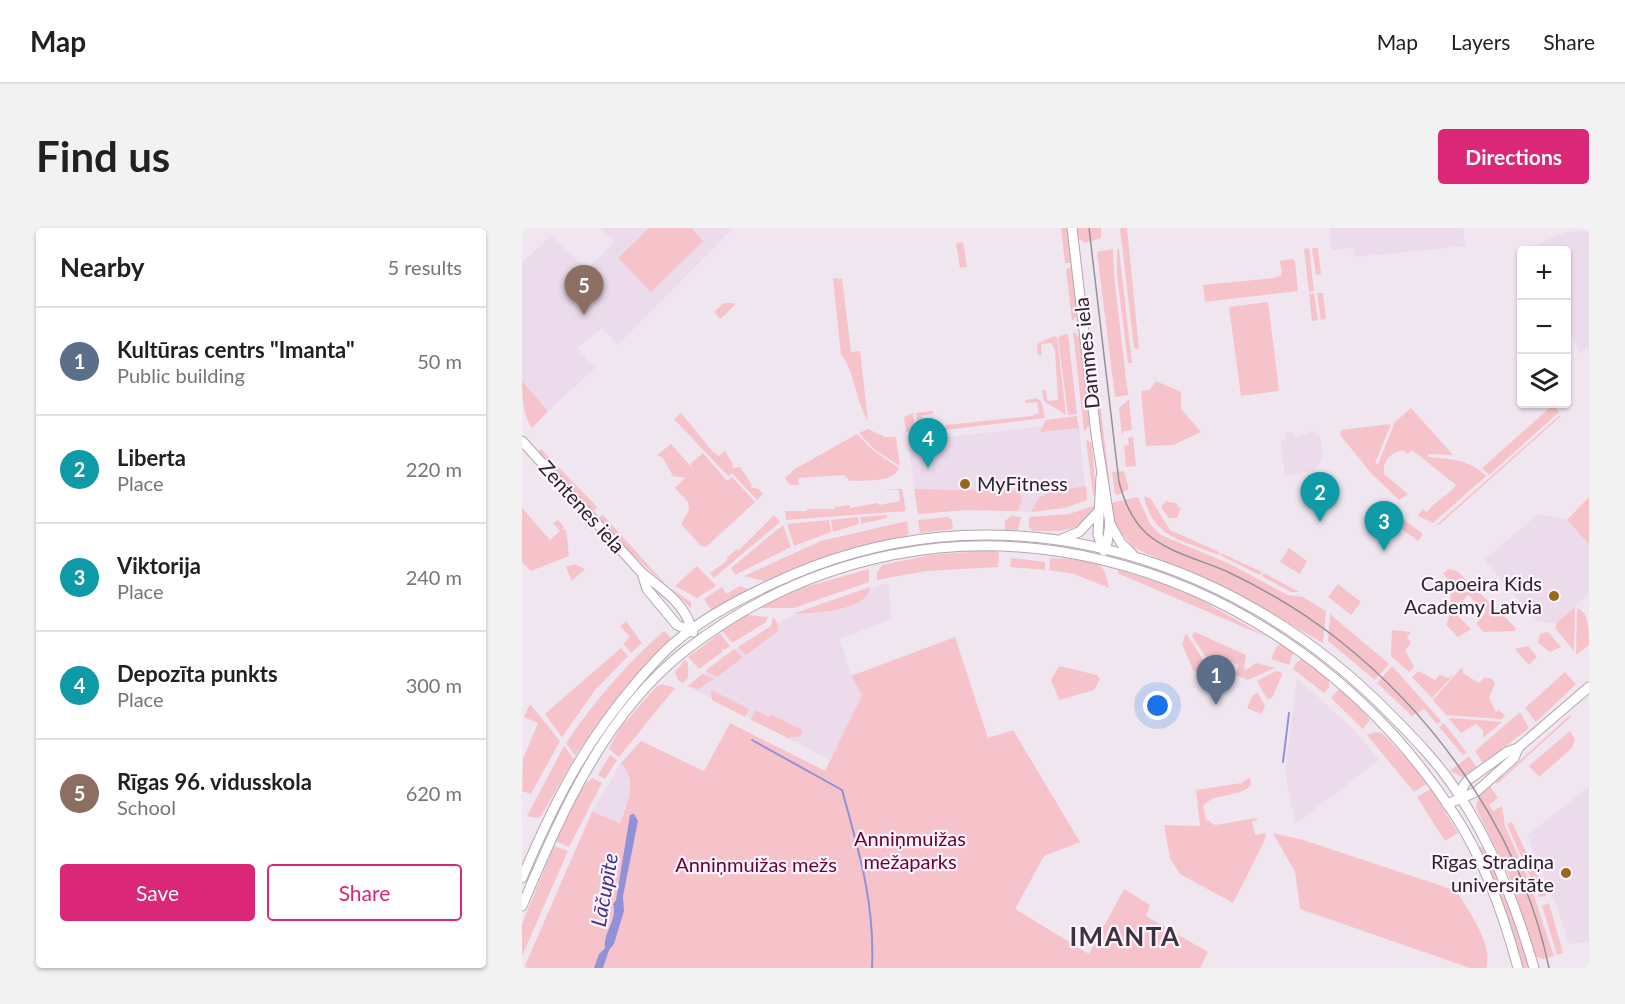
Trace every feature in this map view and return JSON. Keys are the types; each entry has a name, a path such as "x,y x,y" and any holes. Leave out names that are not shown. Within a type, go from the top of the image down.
{"street":[{"name":"Dammes iela","path":"1072,228 1101,477 1097,513 1099,542 1102,549 1107,543 1110,524 1105,485 1101,477"},
{"name":"Zentenes iela","path":"522,441 642,573 660,586 690,617 691,630 700,641"},
{"path":"1062,539 1078,532 1097,513"},
{"path":"1110,524 1121,543 1134,555"},
{"path":"522,878 554,806 578,761 627,693 666,650 691,630 753,593 812,566 850,554 915,540 982,535 1062,539 1134,555 1225,592 1260,610 1320,651 1360,684 1416,741 1461,796 1493,856 1514,904 1534,968"},
{"path":"522,906 576,786 607,737 663,671 700,641 785,590 848,566 940,548 977,546 1024,548 1108,561 1202,594 1245,615 1300,649 1379,719 1412,755 1447,804 1490,882 1518,968"},
{"path":"1102,549 1108,561"},
{"path":"753,593 764,595 760,603"},
{"path":"1461,796 1464,784 1468,780 1507,752 1518,748 1589,687"},
{"path":"627,693 626,703 637,701"},
{"path":"1447,804 1461,796 1476,792 1514,758 1518,748"}],"shaded area":[{"path":"600,228 733,228 618,345 602,328 577,348 595,368 548,411 522,381 522,263 551,235 587,270 614,242"},
{"path":"1329,228 1463,228 1465,246 1355,257 1353,248 1332,250"},
{"path":"1589,231 1589,348 1579,353 1571,334 1571,246 1534,246 1565,232"},
{"path":"1078,422 1087,500 1064,508 1033,512 965,510 918,514 908,442"},
{"path":"1313,431 1319,434 1324,457 1313,471 1285,475 1281,440 1285,440 1285,433 1293,432 1294,438"},
{"path":"1538,514 1570,520 1589,544 1589,594 1556,623 1538,622 1484,560"},
{"path":"888,583 892,619 840,639 851,676 862,695 830,760 688,686 721,659 771,626 822,603"},
{"path":"1297,678 1353,729 1379,760 1295,824 1285,770"},
{"path":"621,763 627,770 632,794 619,823 592,812"},
{"name":"Rīgas Stradiņa universitāte","path":"1589,787 1589,941 1568,944 1560,915 1527,835"}],"green space":[{"path":"649,228 691,228 703,241 651,292 618,258"},
{"path":"1061,228 1067,228 1071,263 1065,263"},
{"path":"1077,228 1101,228 1101,238 1085,243 1078,238"},
{"path":"1120,228 1127,228 1139,349 1134,348"},
{"path":"963,242 967,267 960,268 956,243"},
{"path":"1309,248 1314,291 1309,292 1304,249"},
{"path":"1312,248 1318,248 1321,274 1316,275"},
{"path":"1113,249 1128,395 1115,397 1097,252"},
{"path":"1117,249 1119,249 1132,363 1128,363 1117,275"},
{"path":"1292,259 1295,261 1298,291 1205,302 1203,285 1274,278 1282,275 1280,261"},
{"path":"1072,267 1077,316 1072,321 1066,269"},
{"path":"833,278 842,279 851,352 860,351 868,421 860,404 849,367 841,355"},
{"path":"1314,293 1318,320 1312,321 1309,294"},
{"path":"1317,293 1323,293 1326,319 1321,320"},
{"path":"1268,302 1279,391 1241,396 1229,307"},
{"path":"724,303 735,305 720,319 714,312"},
{"path":"1073,331 1080,338 1090,424 1084,432"},
{"path":"1068,334 1077,414 1068,415 1058,338"},
{"path":"1054,336 1057,337 1066,415 1044,401 1042,390 1046,390 1047,401 1058,400 1055,350 1051,343 1041,344 1042,355 1038,355 1037,344"},
{"path":"522,381 548,411 532,428 525,412"},
{"path":"1156,381 1181,392 1181,409 1201,432 1173,445 1146,446 1141,391 1150,390"},
{"path":"1036,398 1041,401 1045,418 919,433 916,413 933,411 933,414 922,415 923,427 946,427 946,425 1032,416 1039,413 1037,402 1026,403 1025,400"},
{"path":"1129,399 1132,430 1124,431 1122,435 1119,408"},
{"path":"1097,402 1100,403 1111,494 1109,496"},
{"path":"1411,408 1453,455 1428,454 1428,457 1466,463 1486,476 1433,523 1418,516 1422,509 1427,512 1456,485 1412,450 1408,454 1403,450 1394,453 1384,465 1384,474 1408,494 1399,500 1372,474 1340,435 1341,430 1391,424 1375,463 1378,464 1395,422"},
{"path":"1550,408 1556,408 1559,412 1489,475 1482,468"},
{"path":"681,413 713,452 719,456 725,451 733,464 732,468 740,467 752,485 750,487 759,489 763,494 757,500 732,473 728,476 674,419"},
{"path":"913,413 916,431 906,432 904,417"},
{"path":"1560,415 1440,524 1435,526"},
{"path":"1077,416 1079,434 1077,428 1040,432 1046,420"},
{"path":"868,429 885,437 896,437 900,466 875,450 859,433"},
{"path":"857,434 874,451 899,468 896,473 885,478 870,480 850,481 844,475 798,478 799,485 790,485 785,478 795,469"},
{"path":"1133,437 1136,466 1126,467 1124,446 1129,445 1128,438"},
{"path":"1086,440 1092,443 1096,497 1093,495"},
{"path":"671,444 694,470 690,464 703,453 727,481 732,477 755,502 706,547 701,546 681,524 689,510 688,502 675,488 685,478 673,476 663,458 657,455"},
{"path":"541,449 597,507 593,512 538,452"},
{"path":"1124,471 1129,489 1117,495 1112,472"},
{"path":"1086,486 1087,500 1064,508 1031,512 1040,496 1043,497 1047,492"},
{"path":"886,489 902,489 906,511 786,520 785,511 835,509 835,507 849,505 850,508 900,501 899,490"},
{"path":"914,489 1019,491 1022,499 1018,511 965,510 918,514"},
{"path":"1144,496 1151,499 1170,530 1219,552 1218,555 1181,541 1162,529 1148,510"},
{"path":"1138,497 1150,524 1161,535 1230,564 1287,595 1303,597 1326,611 1323,643 1231,590 1134,548 1113,523 1110,503"},
{"path":"1589,497 1589,544 1567,520"},
{"path":"1166,501 1178,504 1177,507 1181,508 1177,518 1169,518 1161,507"},
{"path":"1096,505 1087,521 1070,529 1033,531 1029,527 1029,517 1069,514"},
{"path":"522,508 550,540 560,531 553,523 558,520 564,527 562,530 566,529 569,556 531,571 522,562"},
{"path":"1392,511 1423,534 1418,541 1388,518"},
{"path":"603,515 668,587 691,602 691,608 623,546 598,518"},
{"path":"774,515 780,522 714,578 710,573 728,560 726,558 737,549 738,551"},
{"path":"887,515 887,518 861,524 860,517"},
{"path":"1011,516 1021,517 1018,530 1005,530 1005,521"},
{"path":"858,517 859,524 833,532 831,520"},
{"path":"948,517 952,520 953,529 920,533 918,520"},
{"path":"829,520 831,532 794,546 787,524"},
{"path":"907,521 909,533 906,536 847,549 764,581 744,576 821,541"},
{"path":"783,525 791,547 735,575 731,568"},
{"path":"1000,539 1000,542 940,544 880,554 851,561 767,594 766,592 822,568 880,552 940,542"},
{"path":"1289,548 1307,561 1300,574 1280,562"},
{"path":"991,550 999,552 998,567 926,571 877,580 877,573 882,565 931,555"},
{"path":"1221,553 1262,572 1260,575 1220,555"},
{"path":"1011,558 1045,562 1045,570 1010,567"},
{"path":"1050,558 1079,560 1099,565 1105,573 1109,588 1074,574 1049,570"},
{"path":"575,564 585,569 572,581 566,567"},
{"path":"697,566 716,586 697,598 675,586"},
{"path":"869,569 869,582 794,608 759,608 802,588"},
{"path":"1449,569 1457,571 1516,628 1515,631 1484,632 1476,624 1486,612 1468,595 1453,611 1471,629 1458,637 1446,625 1451,611 1450,582 1443,573"},
{"path":"1119,570 1185,591 1267,637 1117,573"},
{"path":"1264,573 1299,592 1291,592 1262,576"},
{"path":"1338,584 1361,602 1351,615 1328,597"},
{"path":"740,586 748,589 747,592 711,610 704,599 722,587 726,594"},
{"path":"870,587 867,595 859,602 838,610 793,614"},
{"path":"1574,608 1574,651 1556,629 1556,623"},
{"path":"1577,608 1586,618 1589,645 1576,655"},
{"path":"1330,614 1389,664 1375,680 1328,641"},
{"path":"747,615 768,617 765,623 732,643 722,631"},
{"path":"773,617 777,622 778,631 746,655 738,647 771,626"},
{"path":"626,621 642,643 631,653 623,644 630,637 620,626"},
{"path":"1392,630 1411,632 1407,637 1411,643 1405,650 1414,667 1409,672 1391,656"},
{"path":"664,631 671,638 621,693 575,756 566,743 599,698"},
{"path":"1195,632 1246,655 1244,669 1246,670 1256,663 1275,668 1248,680 1235,675 1239,665 1218,656 1215,663 1209,662 1192,636"},
{"path":"1546,632 1561,647 1550,652 1538,643 1540,634"},
{"path":"720,633 730,646 725,650 723,648 722,652 699,669 688,657"},
{"path":"1186,633 1207,666 1203,675 1193,670 1182,644"},
{"name":"Anniņmuižas mežaparks","path":"955,637 988,738 1013,730 1080,842 1044,856 1015,909 1089,954 1124,889 1150,905 1146,916 1208,952 1200,968 524,968 592,812 620,823 630,792 629,777 621,763 641,741 704,771 730,723 825,771 862,695 851,676"},
{"path":"1283,644 1293,653 1289,665 1271,659 1277,646"},
{"path":"1528,646 1537,657 1529,665 1515,649"},
{"path":"621,648 628,656 595,690 562,737 545,714"},
{"path":"734,649 743,657 717,677 705,671"},
{"path":"1303,658 1329,680 1329,687 1324,693 1293,669 1296,663"},
{"path":"685,660 688,663 688,678 683,683 678,680 675,672"},
{"path":"1059,666 1097,675 1100,679 1094,690 1059,700 1051,680"},
{"path":"1392,666 1441,721 1437,724 1424,709 1412,716 1377,683"},
{"path":"1462,667 1464,674 1479,683 1484,678 1491,678 1495,683 1489,698 1496,712 1499,710 1505,716 1501,719 1446,715 1433,700"},
{"path":"1276,671 1281,672 1282,675 1272,698 1267,699 1257,681"},
{"path":"1418,671 1435,680 1440,675 1448,678 1454,674 1432,698 1412,677"},
{"path":"1565,672 1576,684 1536,722 1525,708"},
{"path":"702,674 714,679 698,689 688,686"},
{"path":"662,684 675,688 619,757 609,749 620,728 657,686"},
{"path":"1339,689 1358,704 1370,720 1363,729 1331,698"},
{"path":"711,690 749,709 745,717 712,700"},
{"path":"1258,693 1265,706 1261,714 1247,708 1253,695"},
{"path":"530,704 560,741 531,794 522,791 523,759 538,723 524,717"},
{"path":"756,710 769,717 770,714 802,730 801,736 788,738 751,720"},
{"path":"1520,712 1529,728 1492,757 1493,761 1485,767 1475,751"},
{"path":"1570,715 1572,716 1497,784 1494,780 1501,774 1503,776"},
{"path":"1449,719 1502,722 1483,738 1483,730 1476,724 1461,733"},
{"path":"1444,723 1467,753 1463,755 1439,727"},
{"path":"1570,731 1575,740 1572,748 1539,777 1529,766"},
{"path":"1382,733 1411,763 1426,784 1414,792 1367,735"},
{"path":"564,746 574,759 541,816 537,818 527,816"},
{"path":"610,755 617,760 605,779 598,775"},
{"path":"1469,756 1477,768 1462,777 1450,771"},
{"path":"1250,777 1251,785 1246,789 1214,798 1203,806 1206,819 1215,825 1257,818 1252,821 1255,835 1266,833 1265,840 1233,903 1180,874 1170,858 1164,825 1200,826 1196,790 1242,783"},
{"path":"593,778 602,783 569,847 555,841 575,797 580,789"},
{"path":"1489,785 1498,798 1489,805 1493,811 1502,806 1505,826 1528,878 1554,956 1543,959 1535,956 1508,873 1476,808 1479,793"},
{"path":"1431,789 1458,833 1445,841 1417,797"},
{"path":"1512,822 1546,896 1539,897 1507,824"},
{"path":"1273,833 1303,840 1457,891 1483,939 1488,959 1486,968 1470,968 1300,909 1295,872"},
{"path":"554,846 568,851 522,956 522,924"},
{"path":"1478,847 1482,847 1497,876 1530,968 1522,968 1508,919"},
{"path":"1549,903 1563,953 1557,955 1542,906"}],"water":[{"path":"634,814 638,821 623,896 624,911 614,944 609,950 603,968 594,968 599,954 605,948 606,937 614,915 613,904 616,900 630,815"}],"waterway":[{"path":"1283,762 1289,713"},
{"path":"752,740 842,790 860,856 868,899 872,968"}],"tram line":[{"path":"1089,228 1119,482 1132,516 1146,533 1164,546 1243,579 1314,622 1377,673 1412,708 1444,746 1473,787 1498,830 1520,875 1537,921 1549,968"}],"place":[{"name":"Rīgas 96. vidusskola","path":"584,315"},
{"name":"Depozīta punkts","path":"928,468"},
{"name":"MyFitness","path":"965,484"},
{"name":"Liberta","path":"1320,522"},
{"name":"Viktorija","path":"1384,551"},
{"name":"Capoeira Kids Academy Latvia","path":"1554,596"},
{"name":"Kultūras centrs \"Imanta\"","path":"1216,705"},
{"name":"Rīgas Stradiņa universitāte","path":"1566,873"}],"district":[{"name":"IMANTA","path":"1125,937"}],"park label":[{"name":"Anniņmuižas mežs","path":"756,865"}],"water label":[{"name":"Lāčupīte","path":"605,890"}]}
